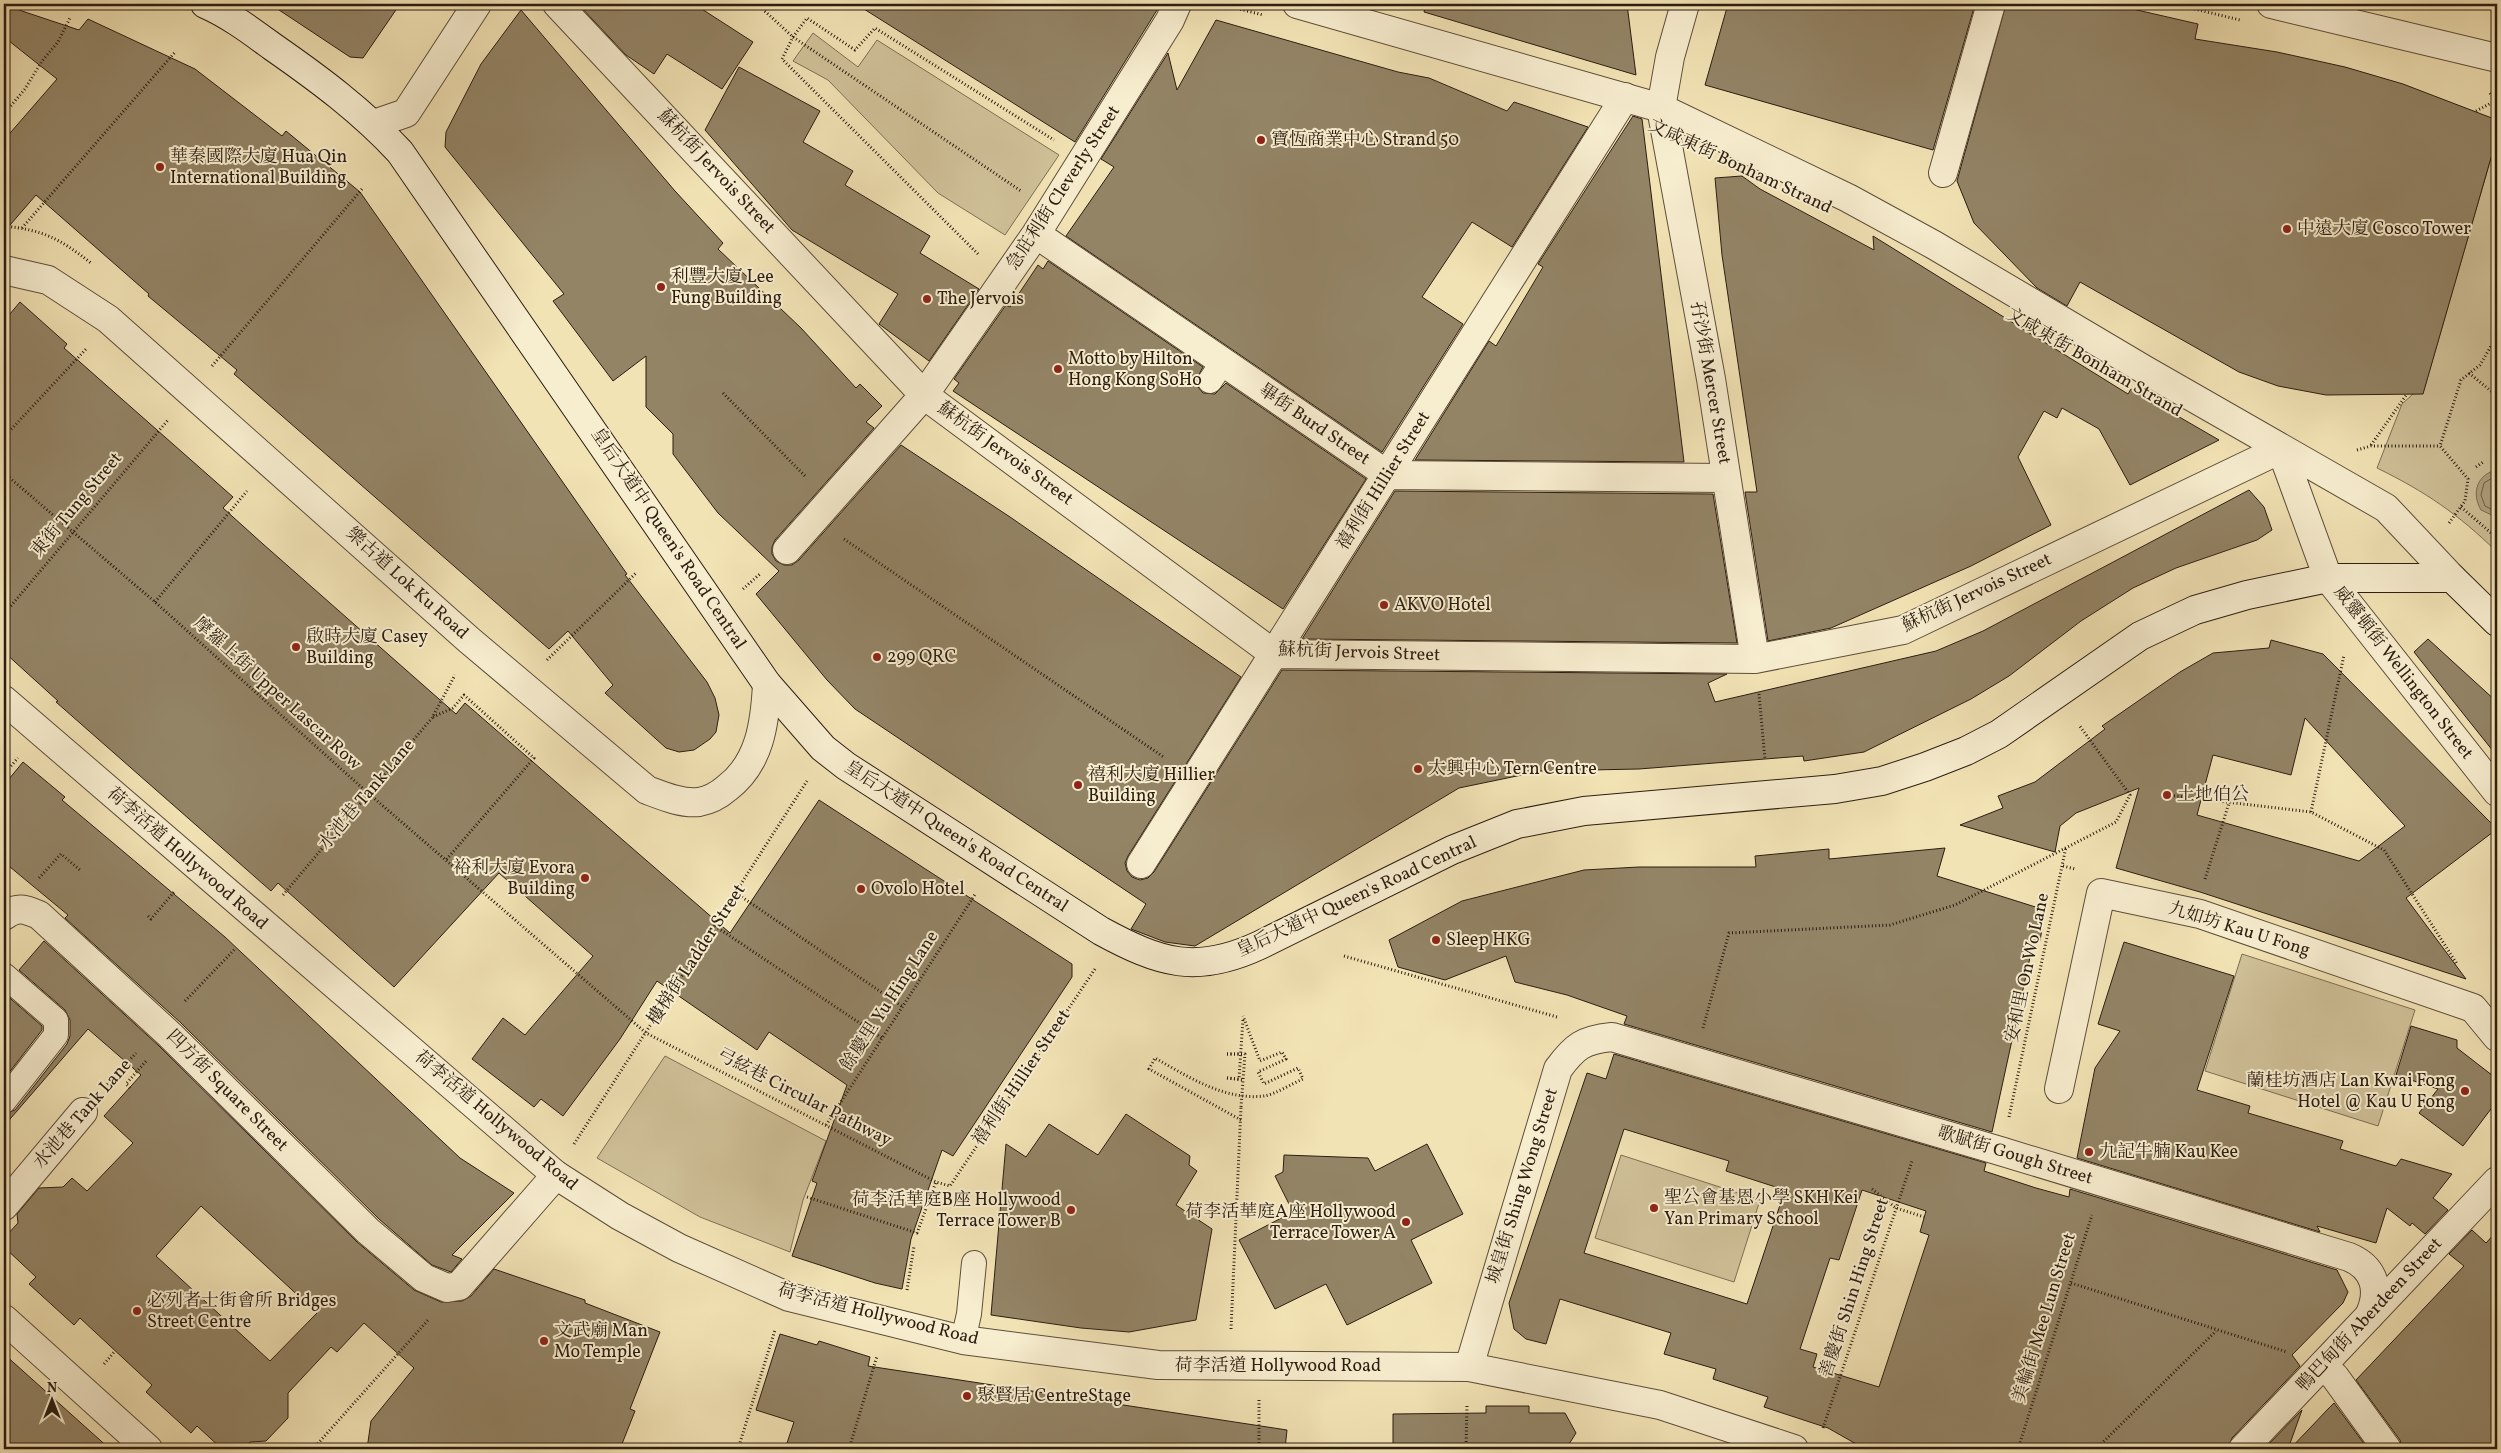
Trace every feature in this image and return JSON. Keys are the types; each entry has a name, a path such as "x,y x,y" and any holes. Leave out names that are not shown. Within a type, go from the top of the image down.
{"street":[{"name":"皇后大道中 Queen's Road Central","path":"205,4 225,13 323,81 374,124 406,160 767,684 823,748 846,766 1101,931 1132,948 1157,956 1181,962 1207,963 1254,948 1452,850 1517,824 1584,811 1835,789 1882,781 1925,767 1966,751 1999,734 2117,651 2167,622 2195,610 2247,595 2328,578 2452,578"},
{"path":"374,124 406,113 477,4"},
{"name":"蘇杭街 Jervois Street","path":"557,4 924,395 1274,654 1757,672 1903,630 2281,449"},
{"name":"急庇利街 Cleverly Street","path":"787,550 924,395 1051,211 1170,20 1177,4"},
{"name":"文咸東街 Bonham Strand","path":"1297,4 1661,108 1848,198 1934,245 2281,449 2386,508 2452,578"},
{"path":"1661,108 1670,57 1685,4"},
{"path":"1943,173 1991,4"},
{"path":"2270,4 2496,55"},
{"name":"禧利街 Hillier Street","path":"1141,864 1625,97"},
{"name":"孖沙街 Mercer Street","path":"1661,108 1711,379 1757,672"},
{"name":"畢街 Burd Street","path":"1036,234 1217,372 1388,475 1726,478"},
{"name":"樂古道 Lok Ku Road","path":"4,270 48,280 108,319 469,640 647,790 672,799 699,802 717,796 733,784 753,759 765,718 767,684"},
{"path":"2281,449 2328,578"},
{"name":"威靈頓街 Wellington Street","path":"2328,578 2497,792"},
{"path":"2452,578 2497,622"},
{"name":"荷李活道 Hollywood Road","path":"4,700 556,1176 620,1216 679,1248 789,1296 964,1340 1158,1365 1469,1367 1660,1405 1794,1449"},
{"name":"九如坊 Kau U Fong","path":"2059,1089 2101,893 2200,914 2473,1008 2497,1037"},
{"name":"四方街 Square Street","path":"4,916 12,910 23,908 39,915 170,1035 368,1231 424,1278 447,1288 459,1286 556,1176"},
{"name":"歌賦街 Gough Street","path":"1612,1037 2000,1151 2349,1257 2364,1266 2375,1283 2374,1305 2369,1316"},
{"name":"城皇街 Shing Wong Street","path":"1469,1367 1558,1069 1571,1050 1590,1039 1612,1037"},
{"name":"水池巷 Tank Lane","path":"4,1206 83,1112"},
{"name":"鴨巴甸街 Aberdeen Street","path":"2243,1449 2497,1181"},
{"path":"4,1318 148,1449"},
{"path":"2323,1365 2335,1377 2387,1449"}],"lane":[{"path":"4,975 56,1020 56,1035 4,1101"},
{"path":"964,1340 969,1314 974,1263"}],"path":[{"path":"757,4 793,37 1051,211"},
{"path":"1220,4 1268,17"},
{"path":"4,114 25,89 42,61 58,42 70,18"},
{"path":"981,256 782,59 793,37 806,18 855,50 875,28 1055,140"},
{"path":"22,228 176,51"},
{"path":"2476,111 2495,101"},
{"path":"211,367 362,189"},
{"path":"2440,446 2461,380 2480,365 2497,336"},
{"path":"4,438 92,342"},
{"path":"2469,373 2497,396"},
{"path":"723,393 822,510 1169,761"},
{"path":"2371,446 2407,394"},
{"name":"東街 Tung Street","path":"4,614 172,415"},
{"path":"2497,417 2497,429"},
{"path":"2352,451 2371,446 2440,446 2468,479 2465,501 2445,528"},
{"path":"2476,467 2483,462"},
{"name":"摩羅上街 Upper Lascar Row","path":"4,473 155,602 368,793 646,1033"},
{"path":"155,602 253,484"},
{"path":"2461,507 2497,538"},
{"path":"547,661 637,572"},
{"path":"2311,812 2345,647"},
{"path":"1757,672 1765,766"},
{"name":"水池巷 Tank Lane","path":"280,897 432,718 441,699 449,690"},
{"path":"432,718 453,708 464,695 534,758 446,860"},
{"path":"1702,1030 1730,933 1890,925 1955,905 2116,822 2130,795 2079,724"},
{"path":"4,774 21,754"},
{"name":"樓梯街 Ladder Street","path":"585,1128 808,781"},
{"path":"2167,795 2311,812 2384,850 2462,972"},
{"path":"2204,881 2229,803"},
{"name":"安和里 On Wo Lane","path":"2014,1094 2066,847"},
{"path":"36,882 62,854 80,870"},
{"name":"餘慶里 Yu Hing Lane","path":"826,1125 977,891"},
{"path":"148,916 151,919 174,893"},
{"path":"736,893 903,1008"},
{"path":"715,926 882,1038"},
{"path":"180,1006 237,948"},
{"path":"1344,956 1562,1018"},
{"name":"禧利街 Hillier Street","path":"950,1186 1095,969"},
{"path":"1241,1120 1149,1069 1155,1058 1196,1081 1241,1097 1266,1096 1303,1079 1298,1068 1264,1084 1258,1072 1286,1059 1282,1052 1260,1061 1243,1016 1240,1079 1228,1078 1242,1080"},
{"name":"弓絃巷 Circular Pathway","path":"646,1033 936,1182 950,1186"},
{"name":"水池巷 Tank Lane","path":"83,1112 142,1046"},
{"path":"1231,1338 1243,1054 1228,1054 1241,1054"},
{"path":"130,1088 126,1084 148,1058"},
{"path":"1241,1097 1242,1080"},
{"name":"善慶街 Shin Hing Street","path":"1821,1433 1916,1152"},
{"path":"807,1196 917,1233 936,1182"},
{"path":"1872,1189 1896,1208 1924,1217"},
{"name":"美輪街 Mee Lun Street","path":"2018,1449 2092,1213"},
{"path":"905,1298 914,1246"},
{"path":"2071,1283 2290,1353"},
{"path":"313,1449 430,1317"},
{"path":"738,1449 776,1330"},
{"path":"2096,1449 2216,1330"},
{"path":"100,1369 115,1351"},
{"path":"849,1449 878,1355"},
{"path":"1259,1394 1259,1449"},
{"path":"1466,1449 1467,1395"}],"shaded area":[{"path":"813,33 858,67 877,40 1059,155 1005,235 938,193 828,80 793,61"},
{"path":"2497,137 2497,552 2469,526 2441,505 2377,468 2402,404 2413,394 2423,393"},
{"path":"2242,954 2415,1010 2378,1126 2205,1071"},
{"path":"665,1056 826,1141 803,1200 790,1252 700,1217 597,1158"},
{"path":"1621,1155 1760,1200 1734,1282 1595,1238"}],"water":[{"path":"2497,470 2496,517 2481,510 2476,497 2476,491 2485,476"}],"building":[{"path":"270,4 400,4 363,58 350,57"},
{"path":"578,4 694,4 753,42 722,89 667,54 654,74 626,55"},
{"path":"856,4 1156,4 1157,10 1075,142"},
{"path":"1426,4 1627,4 1636,75 1424,12"},
{"path":"1728,4 1975,4 1933,150 1705,85"},
{"name":"中遠大廈 Cosco Tower","path":"2006,4 2111,4 2198,24 2195,39 2277,52 2345,67 2403,84 2497,120 2497,137 2423,394 2326,395 2278,386 2239,372 2080,282 2067,306 2037,288 1974,223 1957,181"},
{"path":"4,5 79,30 88,19 195,69 282,136 286,131 360,192 627,574 625,575 707,682 715,698 719,715 716,732 710,739 694,750 679,752 666,748 605,693 613,685 568,631 549,649 234,374 237,370 148,296 149,294 36,195 4,232 4,140 57,79 4,37"},
{"path":"521,10 675,191 723,243 718,249 801,328 856,388 860,384 882,406 866,422 874,428 775,540 772,554 776,561 784,565 792,565 799,560 901,445 1010,517 1241,677 1128,856 1125,863 1127,871 1132,877 1140,880 1148,878 1154,872 1282,670 1727,674 1708,683 1715,702 1936,651 1983,631 2249,490 2264,507 2272,530 2257,540 2176,568 2133,588 2081,621 2009,676 1971,699 1864,752 1804,761 1803,756 1639,769 1541,771 1459,788 1195,946 1165,942 1131,929 1146,904 855,709 827,680 756,594 779,571 718,513 673,454 673,434 646,407 646,356 613,381 553,301 564,294 445,147 446,132 481,64"},
{"path":"1216,20 1398,72 1429,78 1507,111 1514,102 1588,127 1512,247 1472,222 1422,297 1463,324 1382,452 1066,236 1114,167 1101,159 1168,53 1177,90"},
{"path":"739,67 820,111 803,142 853,171 845,185 930,236 920,253 979,289 929,361 879,324 898,294 792,230 705,130"},
{"path":"1633,116 1642,119 1684,462 1415,460 1489,341 1496,346 1543,267 1538,264"},
{"path":"1742,176 1760,189 1874,250 1873,236 2128,394 2131,389 2219,440 2130,485 2099,429 2062,408 2057,418 2044,411 2018,457 2051,525 1971,566 1831,628 1768,641 1745,492 1757,492 1722,255 1715,178"},
{"path":"1048,261 1203,367 1196,380 1198,387 1203,393 1215,394 1226,383 1366,479 1283,609 953,391 959,383 954,379 1006,305 1010,307 1038,265 1043,269"},
{"path":"20,302 67,344 64,348 233,497 223,508 263,544 456,714 465,703 730,933 819,800 1072,964 1072,977 953,1156 942,1150 911,1239 902,1289 875,1283 792,1256 817,1183 812,1181 847,1085 769,1032 757,1050 657,981 620,1039 563,1116 541,1099 534,1107 472,1059 503,1018 525,1035 593,956 499,873 394,987 278,883 271,891 56,702 58,701 4,652 4,321"},
{"path":"1395,491 1713,494 1737,643 1302,639"},
{"path":"2428,639 2497,702 2497,756 2414,652"},
{"path":"2271,640 2323,654 2497,829 2406,898 2466,979 2200,892 2116,868 2139,788 2076,813 2060,826 2055,852 1960,825 2003,808 1998,796 2035,782 2105,729 2102,726 2180,672 2213,653 2269,648","holes":["2305,718 2405,826 2359,861 2197,815 2213,755 2291,775"]},
{"path":"23,762 65,797 62,800 225,937 460,1158 514,1193 452,1255 462,1259 451,1272 432,1265 379,1219 181,1023 65,918 68,915 4,862 4,785"},
{"path":"1945,848 1937,876 2045,910 2040,941 2034,939 1992,1132 1624,1024 1627,1016 1567,995 1515,982 1506,956 1445,980 1398,967 1389,940 1462,901 1584,870 1639,867 1756,867 1755,856 1829,849 1829,859"},
{"path":"44,941 159,1046 357,1242 414,1290 441,1302 462,1301 471,1296 494,1269 585,1300 585,1303 660,1332 630,1409 635,1411 620,1449 367,1449 371,1421 414,1368 364,1323 337,1352 331,1347 288,1393 288,1418 266,1441 250,1442 243,1449 222,1449 197,1426 191,1433 146,1392 152,1385 80,1318 74,1325 29,1284 36,1277 4,1247 4,1238 18,1223 17,1214 39,1188 63,1187 72,1178 87,1191 133,1143 104,1116 141,1075 88,1029 4,1126 4,1114 15,1110 67,1044 70,1036 70,1020 65,1010 19,970","holes":["201,1206 317,1313 270,1361 156,1256"]},
{"path":"2124,942 2234,976 2197,1090 2250,1106 2248,1113 2343,1141 2340,1149 2396,1166 2401,1159 2452,1174 2433,1198 2448,1210 2425,1234 2412,1223 2410,1226 2387,1208 2376,1243 2317,1226 2320,1232 2077,1158 2095,1068 2120,1031 2098,1024"},
{"path":"4,993 42,1026 42,1030 4,1079"},
{"name":"蘭桂坊酒店 Lan Kwai Fong Hotel @ Kau U Fong","path":"2411,1026 2457,1040 2457,1048 2497,1079 2497,1101 2463,1146 2419,1113 2438,1089 2396,1075"},
{"path":"1614,1054 1986,1163 1984,1171 2036,1188 2069,1197 2070,1189 2337,1270 2348,1292 2343,1303 2292,1355 2300,1366 2232,1438 2228,1449 1865,1449 1828,1428 1764,1407 1768,1397 1713,1379 1716,1369 1664,1354 1671,1333 1560,1299 1546,1344 1526,1339 1514,1329 1509,1303 1587,1073 1606,1079","holes":["1624,1129 1729,1161 1726,1171 1785,1190 1747,1304 1584,1253","1862,1190 1926,1211 1920,1232 1929,1235 1879,1387 1813,1367 1817,1354 1800,1349 1830,1258 1839,1260"]},
{"path":"1126,1114 1190,1156 1189,1165 1197,1171 1176,1205 1212,1229 1196,1320 1129,1332 1081,1328 991,1315 1006,1144 1026,1157 1049,1124 1098,1155"},
{"name":"荷李活華庭A座 Hollywood Terrace Tower A","path":"1427,1144 1463,1214 1411,1240 1432,1283 1347,1325 1326,1284 1275,1309 1239,1240 1293,1212 1275,1176 1283,1172 1284,1155 1368,1158 1375,1171"},
{"path":"2472,1230 2486,1243 2497,1231 2497,1449 2402,1449 2400,1440 2356,1380 2464,1266 2449,1254"},
{"name":"聚賢居 CentreStage","path":"780,1334 817,1345 819,1341 870,1357 868,1366 1287,1430 1285,1449 785,1449 794,1422 756,1410"},
{"path":"4,1354 110,1449 4,1449"},
{"path":"2334,1403 2368,1449 2290,1449 2328,1409"},
{"path":"1486,1406 1529,1406 1529,1413 1565,1413 1576,1433 1566,1449 1393,1449 1393,1414 1486,1413"},
{"path":"2302,1410 2288,1449 2264,1449"}],"place":[{"name":"寶恆商業中心 Strand 50","path":"1261,140"},
{"name":"華秦國際大廈 Hua Qin International Building","path":"160,167"},
{"name":"中遠大廈 Cosco Tower","path":"2287,229"},
{"name":"利豐大廈 Lee Fung Building","path":"661,287"},
{"name":"The Jervois","path":"927,299"},
{"name":"Motto by Hilton Hong Kong SoHo","path":"1058,369"},
{"name":"AKVO Hotel","path":"1384,605"},
{"name":"啟時大廈 Casey Building","path":"296,647"},
{"name":"299 QRC","path":"877,657"},
{"name":"太興中心 Tern Centre","path":"1418,769"},
{"name":"禧利大廈 Hillier Building","path":"1078,785"},
{"name":"土地伯公","path":"2167,795"},
{"name":"裕利大廈 Evora Building","path":"585,878"},
{"name":"Ovolo Hotel","path":"861,889"},
{"name":"Sleep HKG","path":"1436,940"},
{"name":"蘭桂坊酒店 Lan Kwai Fong Hotel @ Kau U Fong","path":"2465,1091"},
{"name":"九記牛腩 Kau Kee","path":"2089,1152"},
{"name":"聖公會基恩小學 SKH Kei Yan Primary School","path":"1654,1208"},
{"name":"荷李活華庭B座 Hollywood Terrace Tower B","path":"1071,1210"},
{"name":"荷李活華庭A座 Hollywood Terrace Tower A","path":"1406,1222"},
{"name":"必列者士街會所 Bridges Street Centre","path":"137,1311"},
{"name":"文武廟 Man Mo Temple","path":"544,1341"},
{"name":"聚賢居 CentreStage","path":"967,1396"}]}
